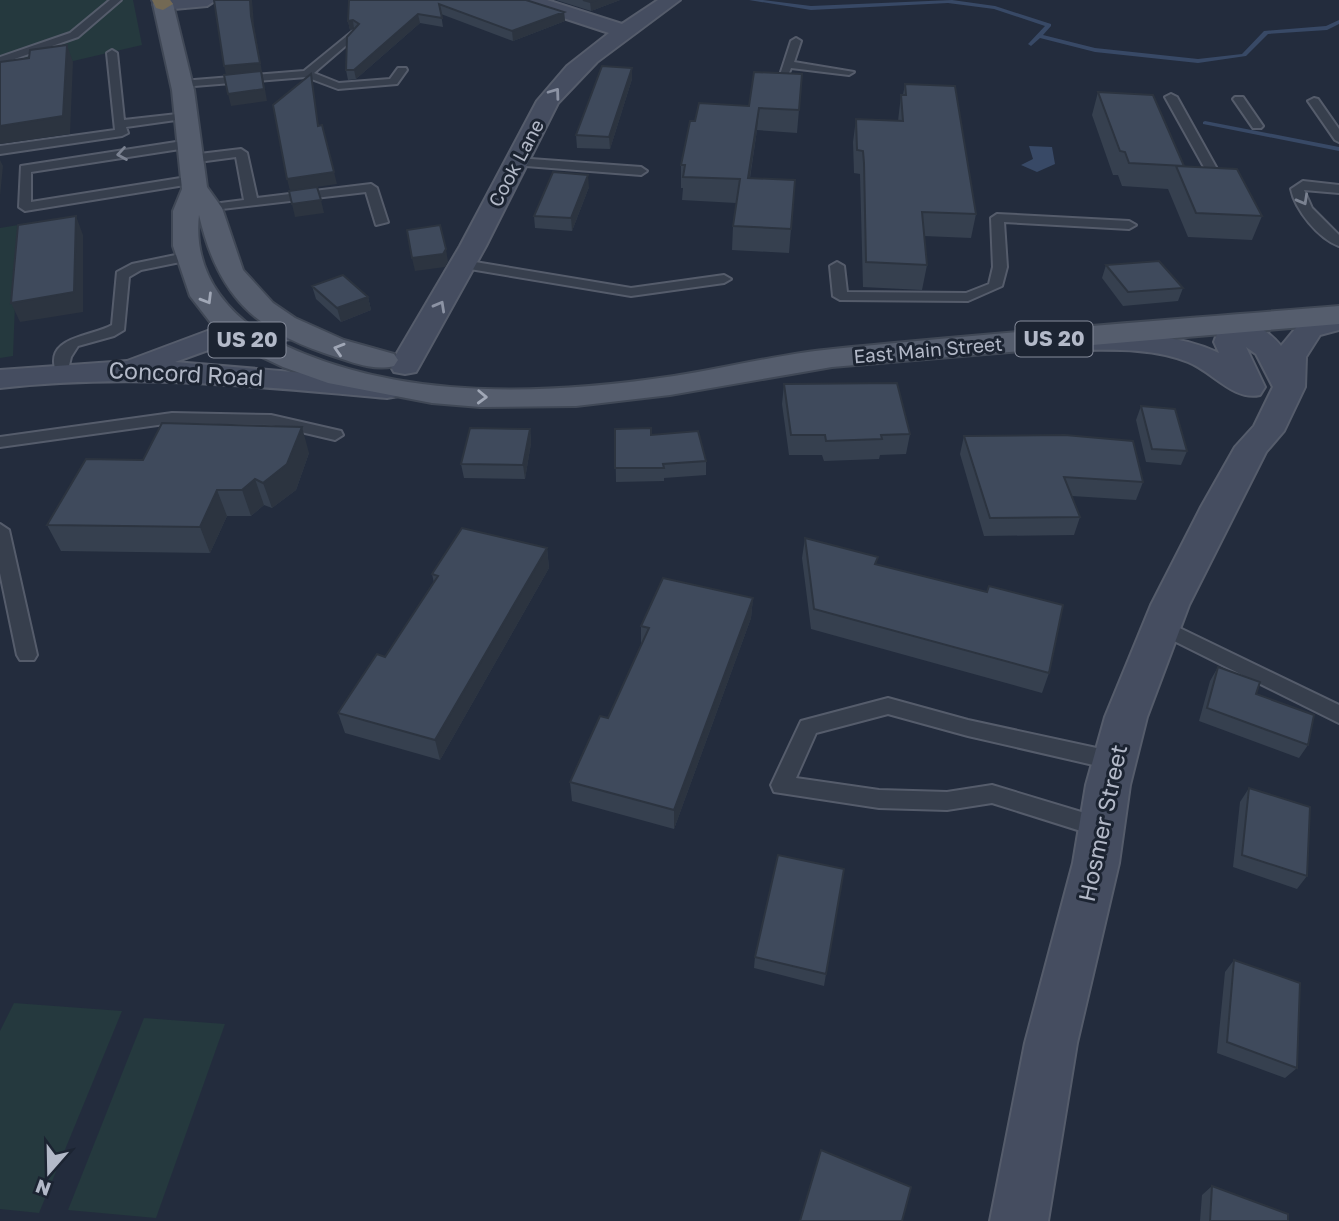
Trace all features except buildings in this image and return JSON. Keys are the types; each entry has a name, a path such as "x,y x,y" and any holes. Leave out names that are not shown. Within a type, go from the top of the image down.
{"main road":[{"name":"US 20","path":"162,2 182,84 196,176 219,248 256,331"},
{"name":"US 20","path":"196,176 184,205 190,256 203,296 221,321 256,331 322,372 410,378"},
{"name":"East Main Street","path":"410,378 495,397 561,395 670,386 768,366 1339,315"},
{"name":"US 20","path":"295,332 362,356 410,378"}],"street":[{"path":"162,2 207,0"},
{"path":"528,0 624,31"},
{"name":"Cook Lane","path":"410,378 463,264 548,101 562,82 598,48 671,0"},
{"name":"Hosmer Street","path":"1019,1221 1051,1043 1103,828 1126,717 1161,626 1219,507 1252,447 1268,431 1289,387 1291,356 1300,339 1310,329 1339,321"},
{"path":"1233,324 1268,349 1289,387"},
{"name":"Hosmer Street","path":"1233,324 1229,342 1249,387 1254,407 1252,447"},
{"path":"132,369 218,336 256,331 295,332"},
{"path":"189,372 215,365 256,331"},
{"path":"1042,340 1182,350 1210,360 1249,387"},
{"name":"Concord Road","path":"0,379 62,371 132,369 410,378"}],"lane":[{"path":"0,61 74,35 116,0"},
{"path":"307,74 353,34"},
{"path":"781,83 796,41"},
{"path":"0,150 122,133 112,53"},
{"path":"787,64 849,72"},
{"path":"182,84 307,74 338,86 393,82 402,70"},
{"path":"1171,97 1220,185"},
{"path":"1239,99 1257,126"},
{"path":"1314,101 1339,138"},
{"path":"119,124 186,116"},
{"path":"251,201 242,153 196,176 25,207 25,169 196,176 251,201 371,188 381,222"},
{"path":"517,162 640,171"},
{"path":"1339,189 1303,185 1297,189 1297,194 1314,218 1339,242"},
{"path":"837,266 840,296 968,297 995,286 1000,267 997,218 1129,225"},
{"path":"62,371 63,351 69,344 113,332 119,327 121,275 137,267 190,256"},
{"path":"463,264 631,292 724,279"},
{"path":"0,442 172,418 271,420 335,435"},
{"path":"0,530 27,655"},
{"path":"1161,626 1339,715"},
{"path":"1103,828 992,794 947,801 879,799 782,785 808,727 888,706 1115,761"}],"green space":[{"path":"0,0 133,0 142,45 0,78"},
{"path":"18,225 13,356 0,358 0,228"},
{"path":"14,1003 122,1011 39,1213 0,1209 0,1031"},
{"path":"144,1018 225,1024 156,1218 68,1210"}],"water":[{"path":"1029,146 1052,147 1055,164 1037,172 1021,165 1033,159"}],"waterway":[{"path":"752,0 811,8 948,1 995,8 1049,25 1031,44"},
{"path":"1040,36 1095,50 1198,61 1244,55 1266,32 1327,28 1339,22"},
{"path":"1205,123 1339,149"}]}
